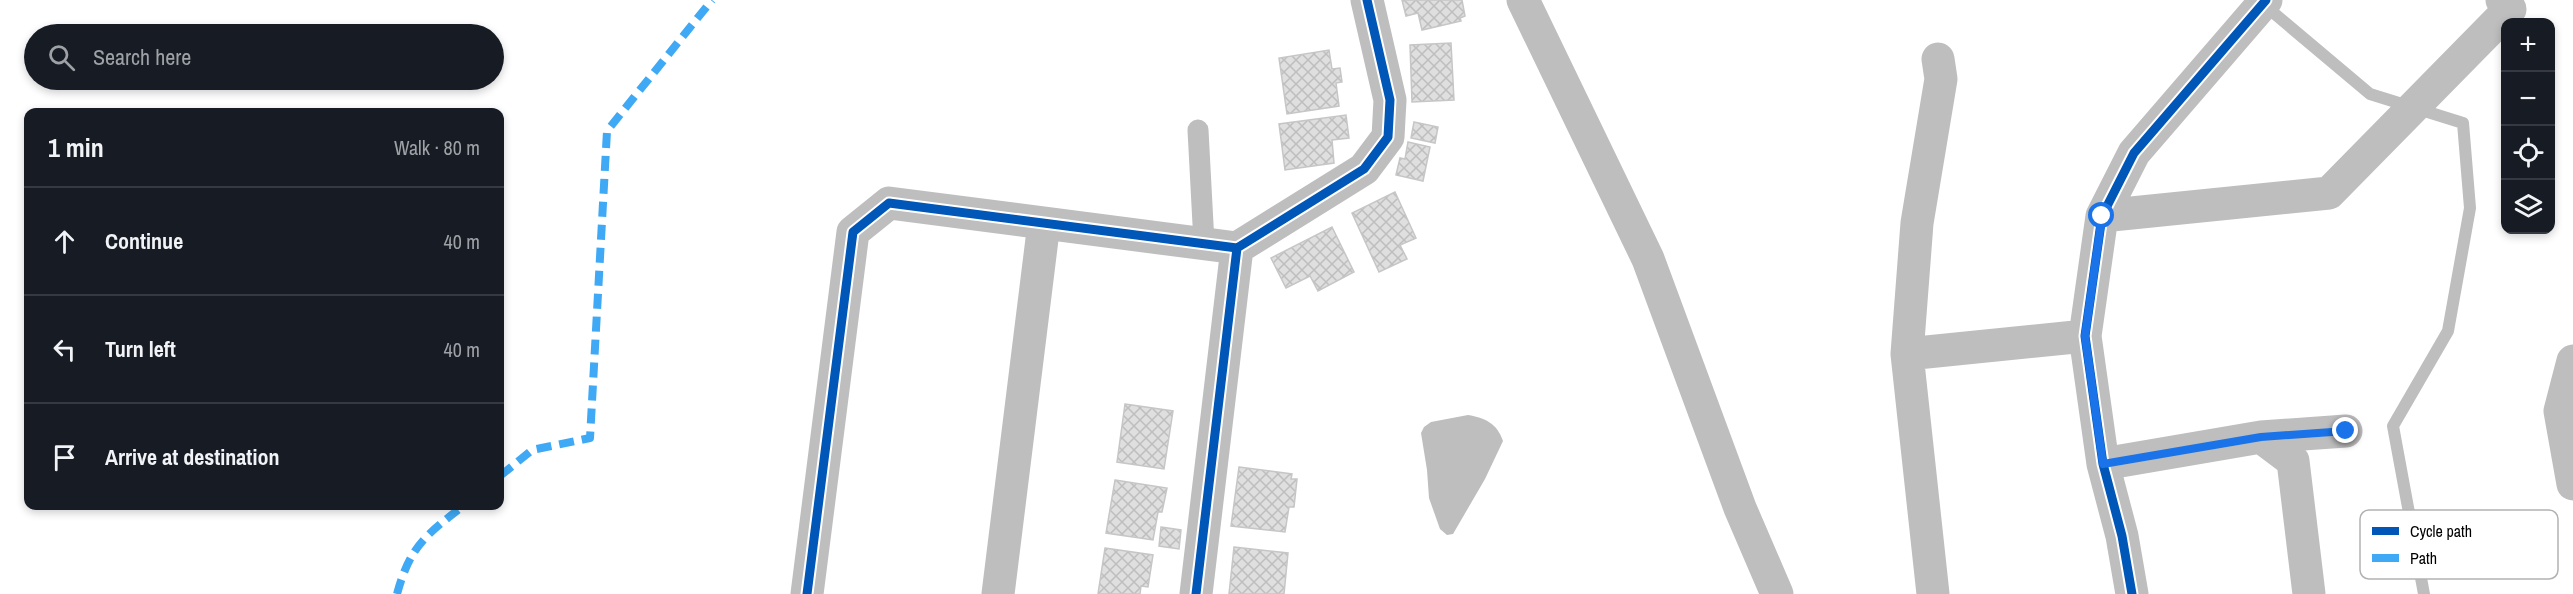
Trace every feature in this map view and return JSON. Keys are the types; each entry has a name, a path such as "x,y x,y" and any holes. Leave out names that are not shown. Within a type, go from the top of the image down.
{"street":[{"path":"807,594 853,232 889,203 1237,248 1364,169 1388,137 1390,100 1367,0"},
{"path":"1524,0 1648,258 1740,508 1777,594"},
{"path":"2132,594 2122,536 2103,464 2085,336 2102,216 2134,153 2266,0"},
{"path":"2102,216 2329,193 2510,9 2502,0"},
{"path":"1933,594 1907,354 1917,223 1941,79 1938,59"},
{"path":"998,594 1044,223"},
{"path":"1196,594 1237,248"},
{"path":"1907,354 2085,336"},
{"path":"2573,361 2560,411 2573,484"},
{"path":"2103,464 2261,437 2346,431"},
{"path":"2261,437 2293,461 2309,594"}],"lane":[{"path":"1198,130 1204,243"}],"shaded area":[{"path":"1468,415 1490,422 1503,441 1485,479 1453,534 1447,535 1440,529 1429,498 1421,433 1424,427 1431,422"}],"building":[{"path":"1402,0 1462,0 1465,16 1460,18 1461,21 1422,30 1418,13 1406,16"},
{"path":"1451,43 1454,100 1412,102 1410,45"},
{"path":"1329,50 1332,69 1340,68 1342,82 1336,83 1339,106 1287,114 1279,58"},
{"path":"1346,115 1349,138 1332,140 1334,163 1285,170 1279,124"},
{"path":"1414,122 1438,127 1435,143 1411,138"},
{"path":"1408,142 1430,147 1423,181 1396,175 1400,158 1405,159"},
{"path":"1395,192 1416,238 1400,245 1407,259 1379,272 1352,213"},
{"path":"1332,227 1354,272 1318,291 1310,276 1286,288 1271,258"},
{"path":"1125,404 1173,411 1164,469 1117,462"},
{"path":"1239,467 1292,474 1291,479 1297,479 1294,507 1289,507 1285,532 1231,526"},
{"path":"1115,480 1167,488 1162,512 1158,512 1153,540 1106,533"},
{"path":"1161,527 1181,530 1179,549 1159,546"},
{"path":"1234,547 1288,553 1284,594 1229,594"},
{"path":"1105,548 1153,555 1148,587 1141,586 1140,594 1098,594"}],"waterway":[{"path":"2263,4 2370,94 2463,123 2470,208 2448,331 2393,426 2408,510"},
{"path":"2421,579 2424,594"}],"marked path":[{"path":"504,473 532,450 590,438 607,131 712,0"},
{"path":"397,594 408,564 421,543 458,510"}],"cycle path":[{"path":"1196,594 1237,248 1364,169 1388,137 1390,100 1367,0"},
{"path":"2132,594 2122,536 2103,464 2085,336 2102,216 2134,153 2266,0"},
{"path":"807,594 853,232 889,203 1237,248"}],"route":[{"path":"2102,216 2085,336 2103,464 2261,437 2346,431"}]}
